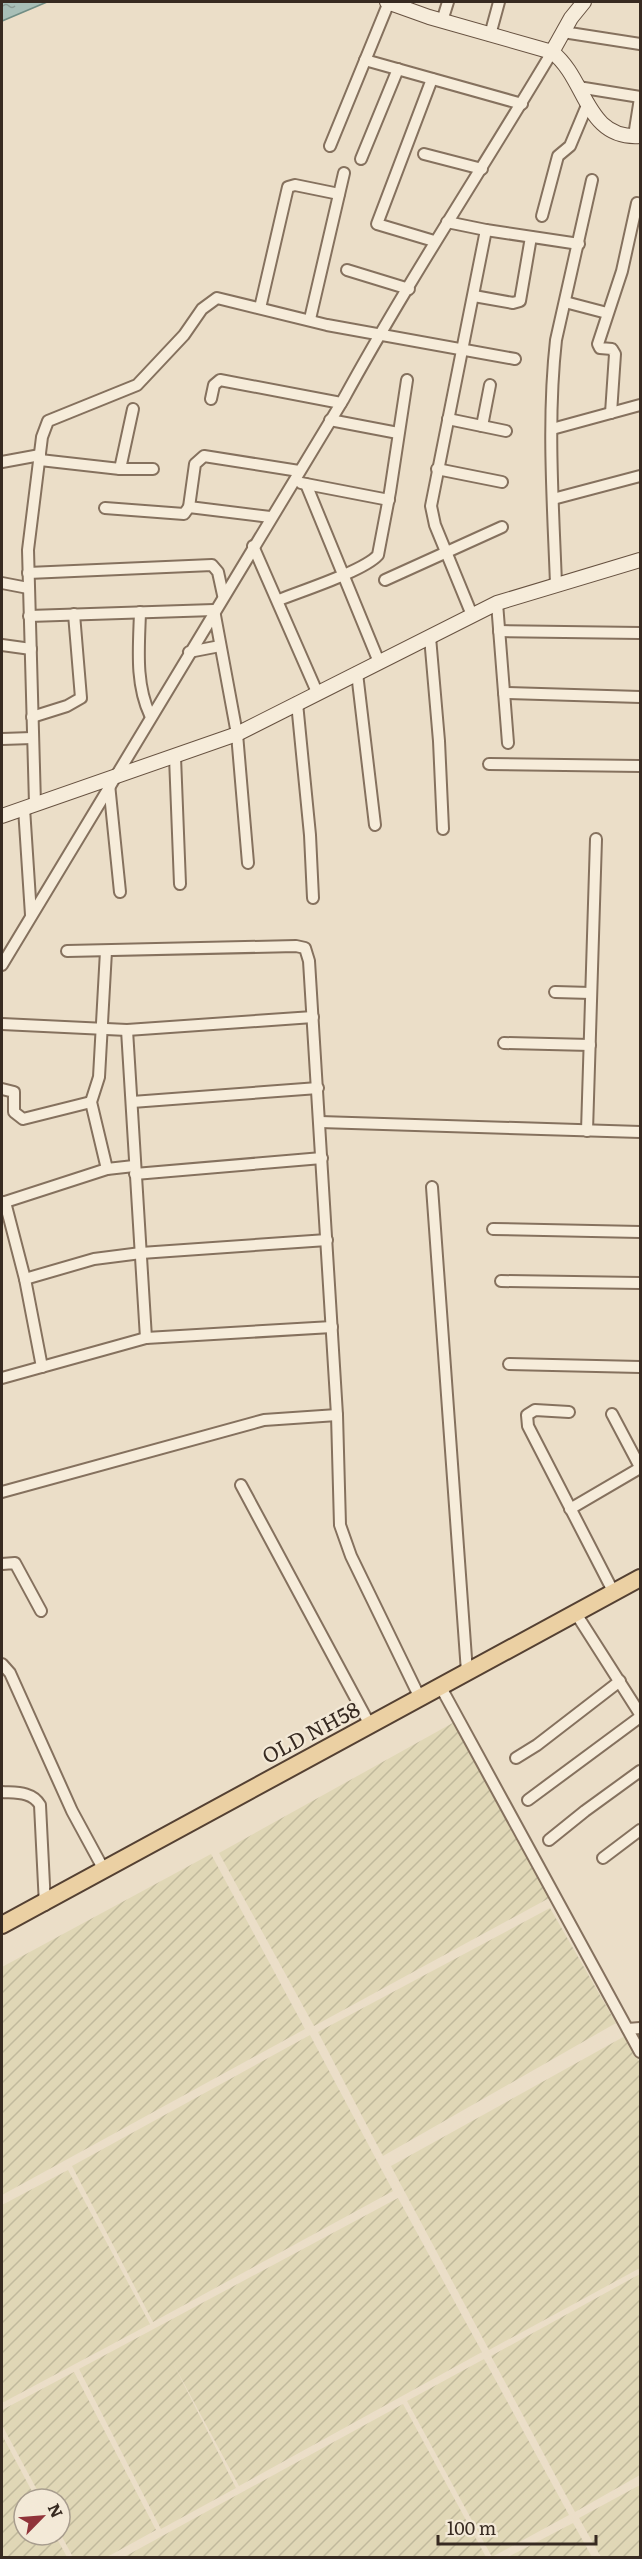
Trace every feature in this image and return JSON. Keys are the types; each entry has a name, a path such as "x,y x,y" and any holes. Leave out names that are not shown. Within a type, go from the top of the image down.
{"main road":[{"name":"OLD NH58","path":"2,1925 45,1906 444,1693 640,1578"},
{"name":"OLD NH58","path":"2,1934 104,1870 467,1672 578,1615 640,1587"}],"street":[{"path":"442,21 448,2"},
{"path":"490,35 499,2"},
{"path":"2,965 150,715 341,403 378,335 409,289 434,242 522,104 571,18 585,2"},
{"path":"330,146 365,60 394,3 442,21 552,52 563,62 578,87 588,103 607,129 615,134 637,136 640,97 578,87"},
{"path":"563,32 640,44"},
{"path":"365,60 522,104"},
{"path":"362,159 398,69"},
{"path":"432,79 377,224 434,242"},
{"path":"542,216 558,156 570,146 588,103"},
{"path":"424,154 482,169"},
{"path":"310,319 344,173"},
{"path":"556,584 552,429 554,366 565,302 592,180"},
{"path":"260,308 288,187 295,185 339,194"},
{"path":"610,413 615,354 612,349 602,348 598,344 622,271 635,241 637,203"},
{"path":"447,222 579,244"},
{"path":"472,615 432,514 431,506 486,230"},
{"path":"474,296 513,303 520,301 531,237"},
{"path":"348,270 409,289"},
{"path":"31,916 29,806 32,717 28,550 42,437 48,421 137,385 184,335 195,317 212,299 217,298 327,325 515,359"},
{"path":"565,302 607,313"},
{"path":"211,399 214,385 220,380 341,403"},
{"path":"279,600 342,575 378,555 389,500 407,380"},
{"path":"482,426 490,385"},
{"path":"552,429 640,405"},
{"path":"120,469 133,409"},
{"path":"448,419 506,431"},
{"path":"330,420 398,433"},
{"path":"105,508 184,514 189,507 195,464 204,456 299,471"},
{"path":"2,462 40,458 120,469 153,469"},
{"path":"437,469 502,482"},
{"path":"553,500 640,476"},
{"path":"292,482 389,500"},
{"path":"306,484 379,662"},
{"path":"189,507 270,518"},
{"path":"385,580 502,527"},
{"path":"253,546 318,692"},
{"path":"2,816 112,780 237,734 497,603 640,560"},
{"path":"28,573 212,565 218,572 223,595"},
{"path":"2,583 28,588"},
{"path":"497,603 508,743"},
{"path":"29,616 214,610"},
{"path":"214,610 237,734 248,863"},
{"path":"140,612 140,684 150,715"},
{"path":"32,717 67,706 81,698 74,615"},
{"path":"499,631 640,633"},
{"path":"430,637 439,741 443,829"},
{"path":"2,645 31,649"},
{"path":"189,652 220,646"},
{"path":"357,674 375,825"},
{"path":"504,693 640,697"},
{"path":"297,703 309,823 313,898"},
{"path":"2,739 32,738"},
{"path":"175,757 180,884"},
{"path":"489,764 640,766"},
{"path":"112,780 120,892"},
{"path":"587,1131 596,839"},
{"path":"67,951 302,946 305,948 309,961 318,1088 337,1415 340,1525 344,1540 420,1698"},
{"path":"106,951 99,1077 91,1102 107,1169"},
{"path":"555,992 591,993"},
{"path":"2,1024 127,1030 313,1017"},
{"path":"127,1030 146,1338"},
{"path":"504,1042 590,1045"},
{"path":"132,1102 318,1088"},
{"path":"2,1089 14,1092 14,1112 22,1119 91,1102"},
{"path":"320,1122 640,1132"},
{"path":"42,1367 25,1279 3,1202 107,1169 134,1170 322,1158"},
{"path":"432,1187 467,1672"},
{"path":"493,1229 640,1232"},
{"path":"25,1279 94,1259 141,1253 327,1240"},
{"path":"501,1281 640,1283"},
{"path":"2,1377 146,1338 332,1327"},
{"path":"508,1364 640,1367"},
{"path":"569,1412 535,1410 527,1415 527,1421 614,1593"},
{"path":"570,1509 640,1468 612,1414"},
{"path":"2,1492 264,1420 337,1415"},
{"path":"240,1485 370,1725"},
{"path":"2,1564 15,1563 41,1611"},
{"path":"528,1800 640,1715 578,1615"},
{"path":"2,1664 10,1673 72,1811 104,1870"},
{"path":"516,1758 537,1745 620,1681"},
{"path":"444,1693 640,2052"},
{"path":"549,1840 640,1771"},
{"path":"2,1792 27,1794 34,1797 40,1805 45,1906"},
{"path":"603,1858 640,1830"},
{"path":"628,2029 640,2028"}],"shaded area":[{"path":"458,1720 551,1897 314,2026 219,1853"},
{"path":"211,1854 305,2029 2,2195 2,1967"},
{"path":"550,1908 616,2023 383,2156 318,2032"},
{"path":"310,2035 393,2191 153,2322 72,2166"},
{"path":"625,2036 640,2063 640,2268 489,2350 391,2166"},
{"path":"68,2170 150,2324 2,2403 2,2205"},
{"path":"398,2198 482,2352 239,2486 173,2363 236,2488 161,2529 79,2369"},
{"path":"640,2274 640,2475 575,2512 491,2356"},
{"path":"484,2359 569,2515 492,2557 407,2401"},
{"path":"74,2372 156,2530 107,2557 73,2557 68,2547 72,2547 72,2487 36,2487 2,2425 2,2410"},
{"path":"403,2404 486,2557 124,2557"},
{"path":"2,2435 30,2487 12,2487 12,2547 62,2547 67,2557 2,2557"},
{"path":"640,2485 640,2557 601,2557 579,2518"},
{"path":"573,2523 592,2557 508,2557"}],"water":[{"path":"2,2 47,2 2,21"}]}
